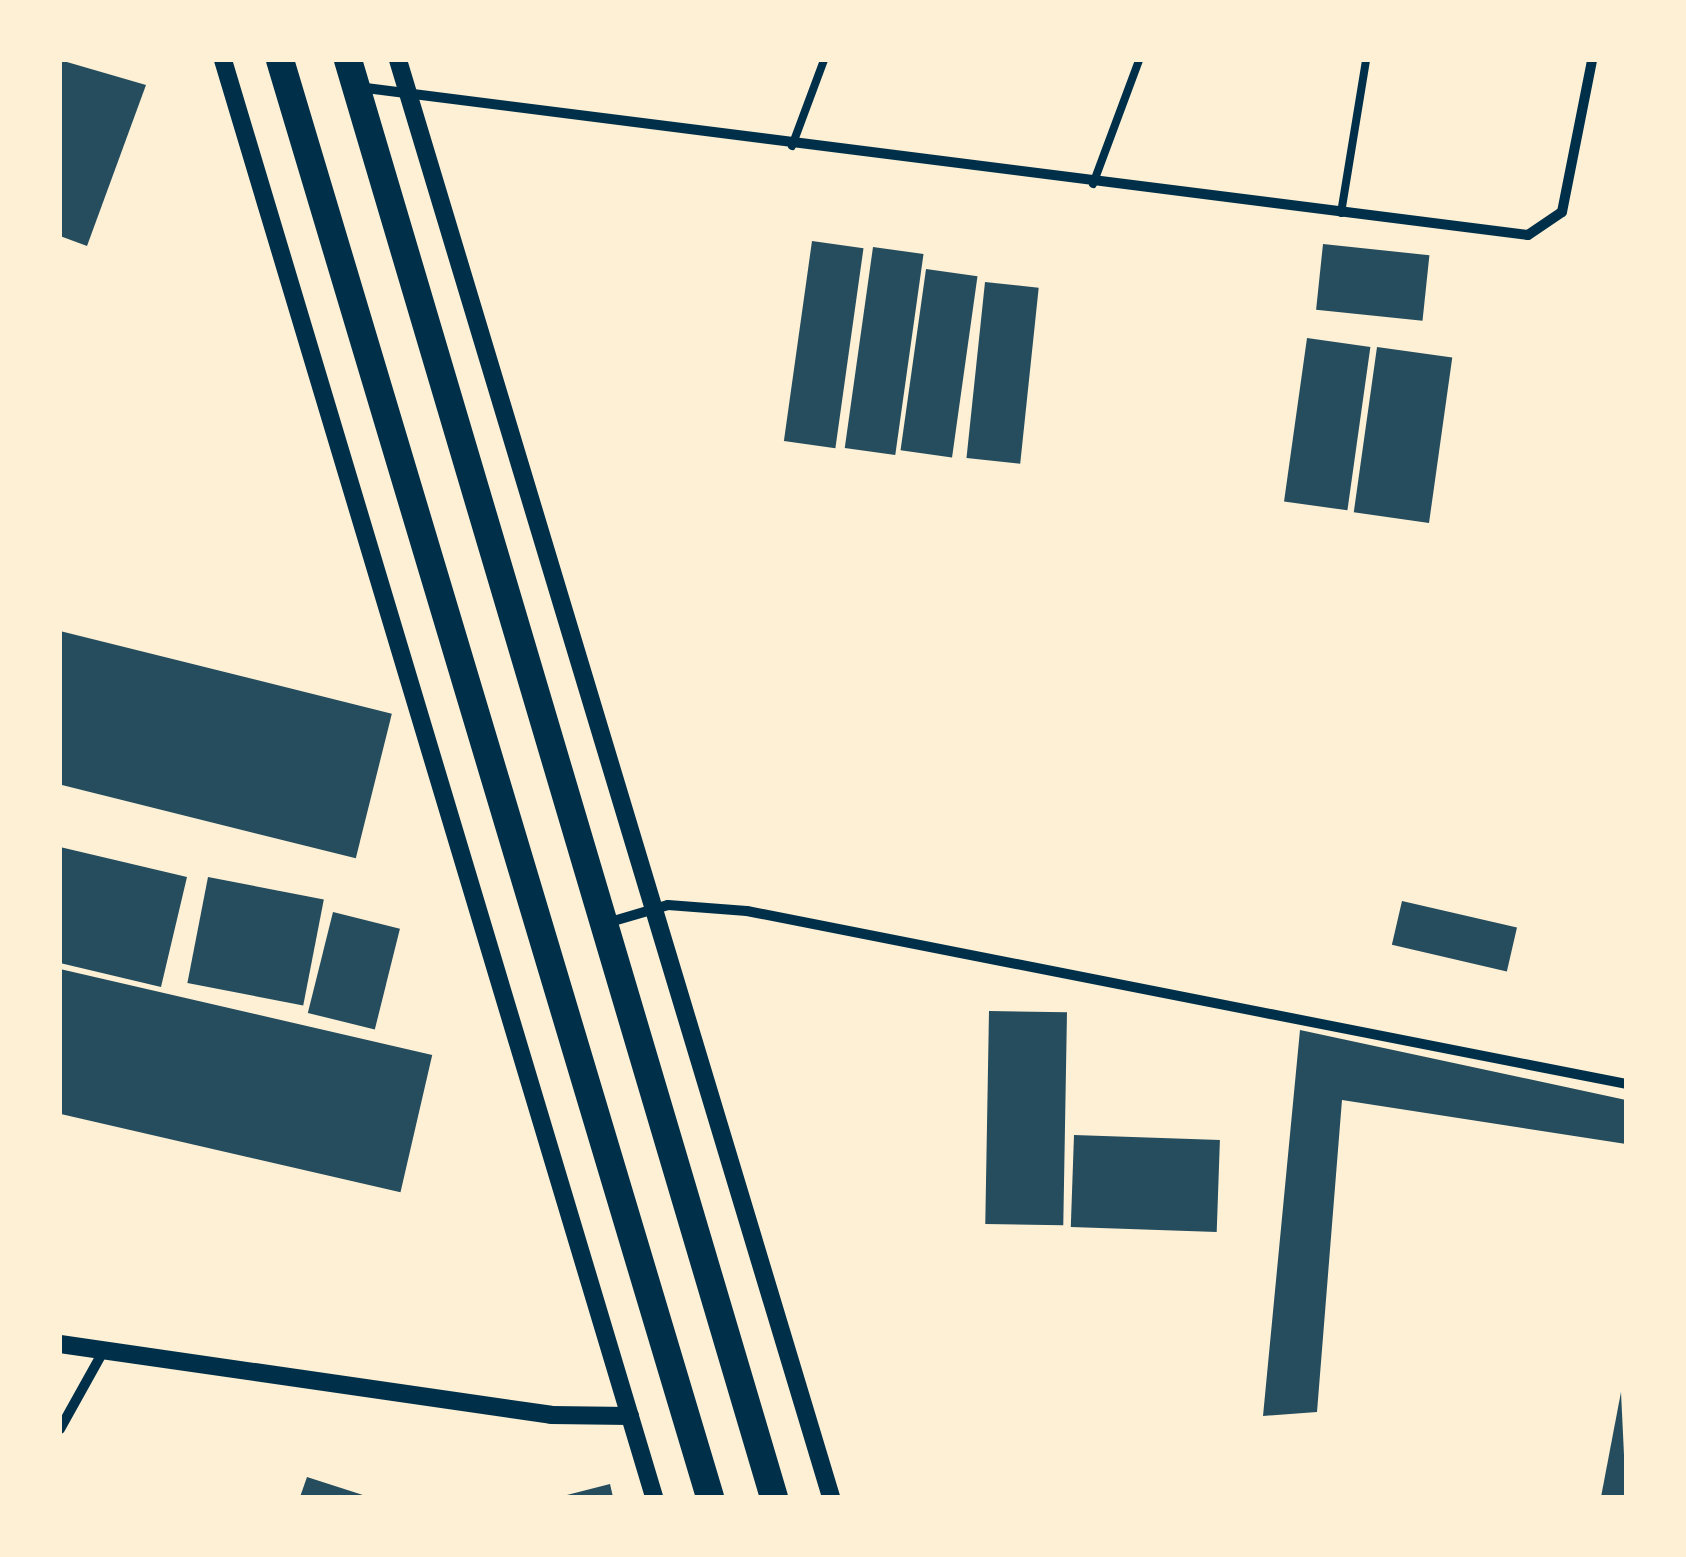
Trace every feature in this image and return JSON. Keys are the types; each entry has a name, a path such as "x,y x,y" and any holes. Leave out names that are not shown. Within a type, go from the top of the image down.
{"highway":[{"path":"280,60 710,1497"},
{"path":"348,60 610,922 774,1497"}],"street":[{"path":"223,60 654,1497"},
{"path":"398,60 831,1497"},
{"path":"357,87 1093,184 1341,213 1544,230 1562,212 1592,60"},
{"path":"610,922 654,907 712,906 922,942 1626,1084"},
{"path":"60,1344 551,1415 630,1416"},
{"path":"60,1429 104,1350"}],"lane":[{"path":"792,146 824,60"},
{"path":"1093,184 1139,60"},
{"path":"1341,213 1366,60"}],"building":[{"path":"60,60 146,85 87,246 60,236"},
{"path":"812,241 863,248 835,448 784,441"},
{"path":"1323,244 1429,255 1423,321 1316,310"},
{"path":"873,247 924,254 895,455 845,448"},
{"path":"926,269 977,276 952,457 901,450"},
{"path":"985,282 1039,288 1020,464 966,458"},
{"path":"1307,338 1370,347 1347,510 1284,501"},
{"path":"1377,347 1452,358 1429,523 1354,512"},
{"path":"60,631 392,714 356,858 60,785"},
{"path":"60,847 187,877 161,987 60,963"},
{"path":"208,877 324,900 303,1006 187,983"},
{"path":"1402,901 1517,928 1507,971 1392,945"},
{"path":"333,912 400,929 375,1030 308,1013"},
{"path":"60,969 432,1055 400,1192 60,1114"},
{"path":"989,1011 1067,1012 1063,1225 985,1224"},
{"path":"1300,1030 1626,1100 1626,1144 1342,1100 1317,1412 1263,1416"},
{"path":"1074,1135 1220,1140 1217,1232 1071,1227"},
{"path":"1621,1392 1626,1497 1601,1497"},
{"path":"307,1477 366,1496 366,1497 300,1497"},
{"path":"610,1484 613,1497 563,1497 563,1496"}]}
